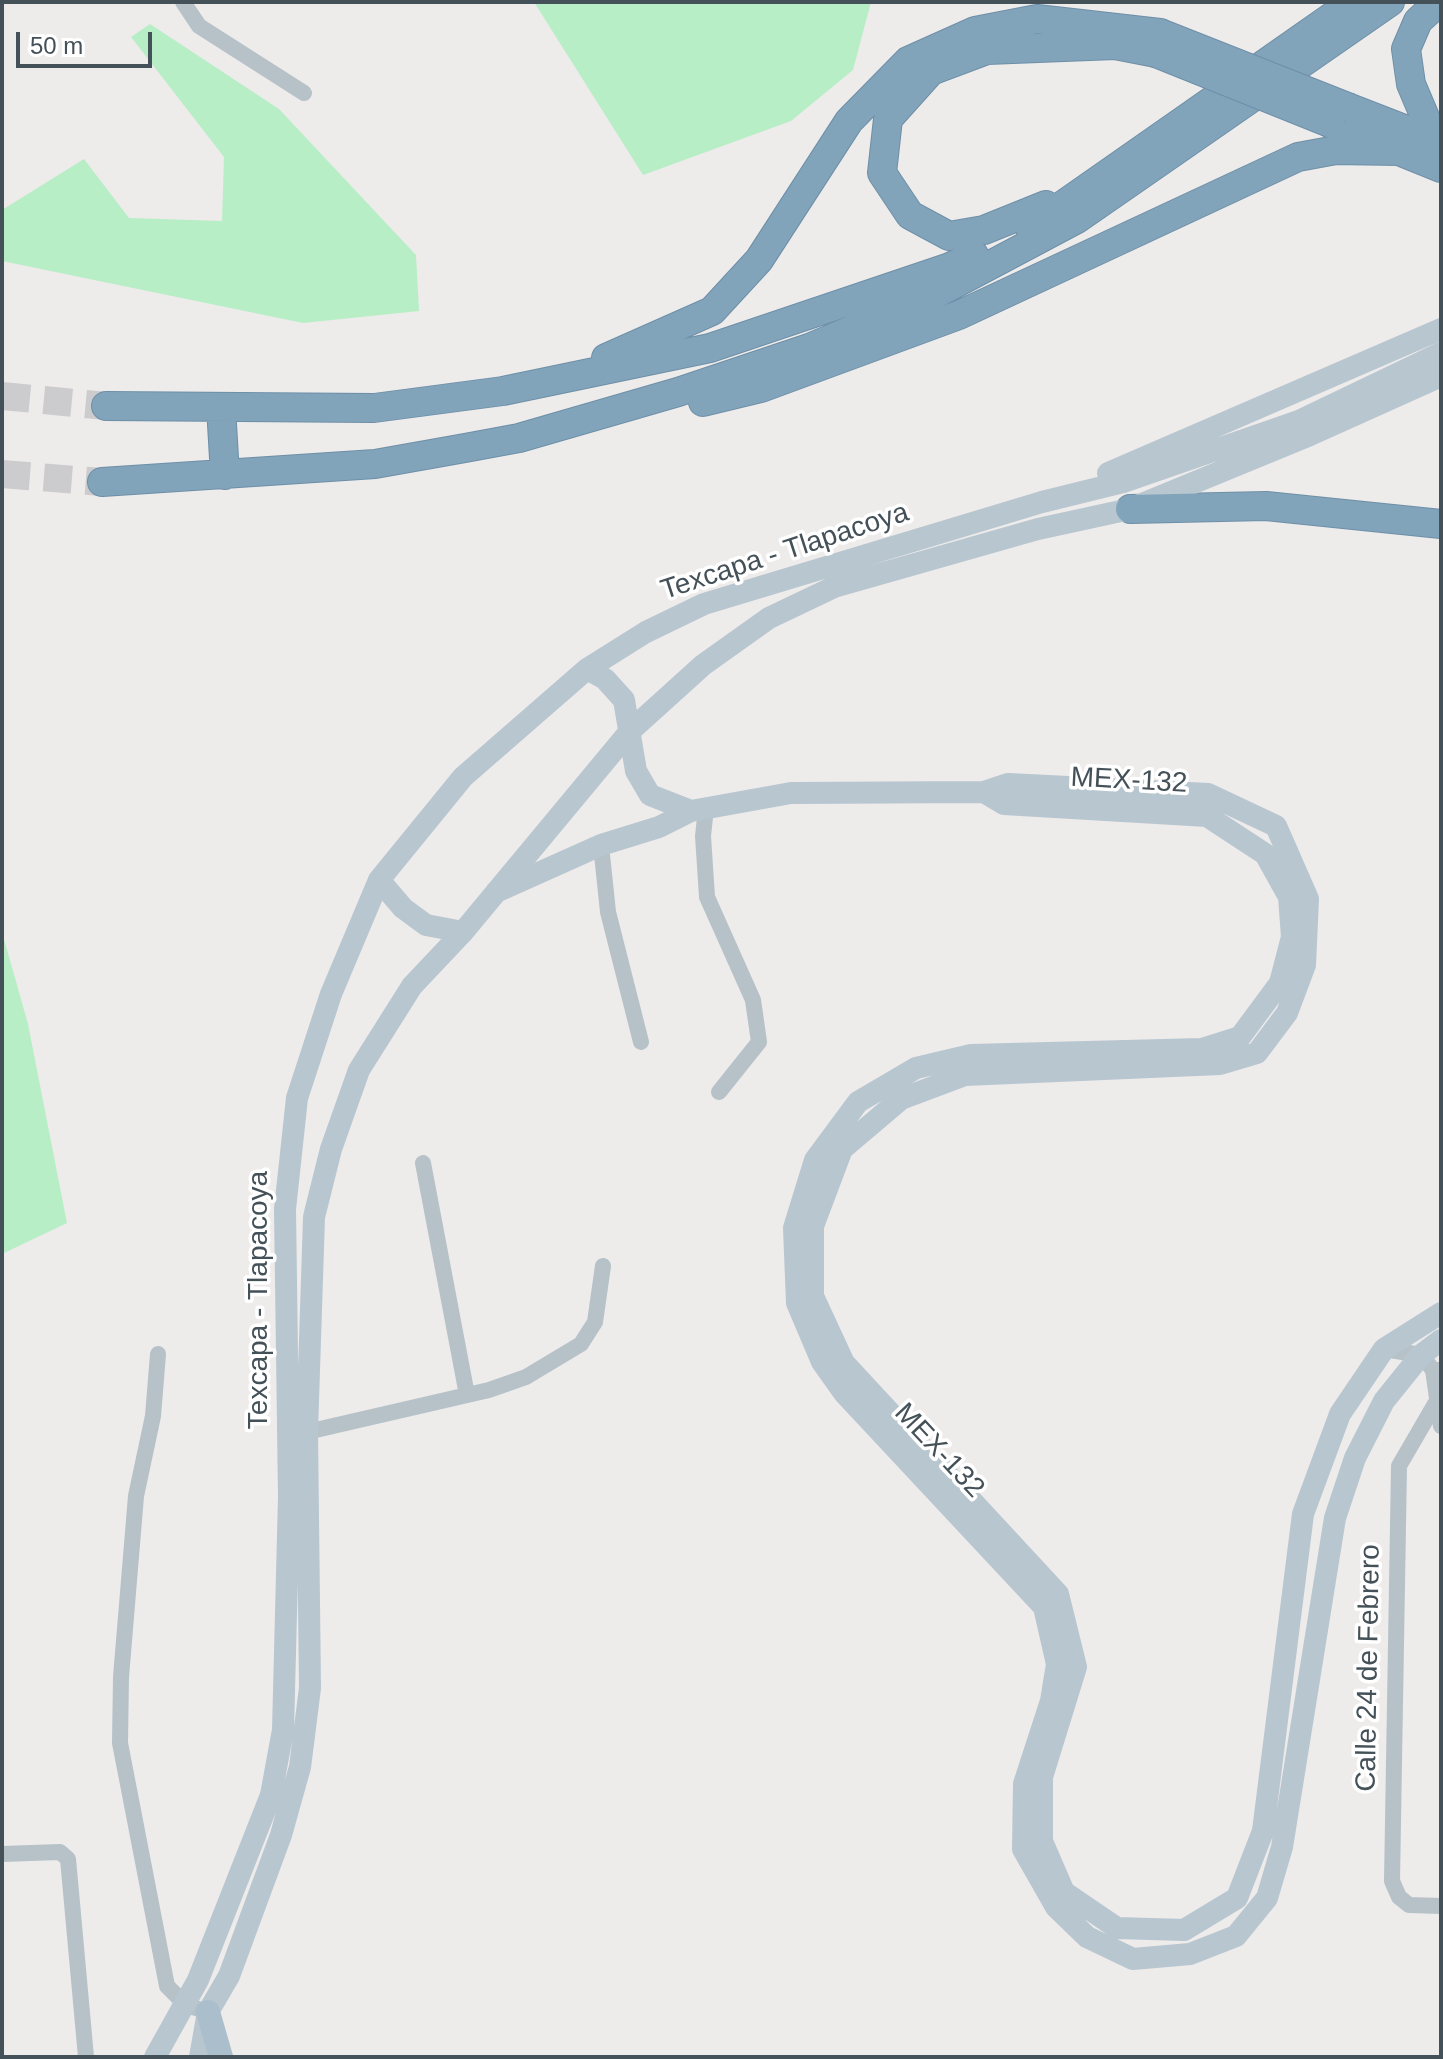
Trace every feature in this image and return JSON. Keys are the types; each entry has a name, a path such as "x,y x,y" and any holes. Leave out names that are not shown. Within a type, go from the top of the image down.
{"highway":[{"path":"106,406 374,408 551,382 710,348 950,267 1033,227 1353,2"},
{"path":"102,482 375,464 519,438 678,392 809,348 932,296 1017,254 1142,176 1390,2"},
{"path":"1439,2 1418,21 1406,49 1411,84 1439,151"},
{"path":"551,382 712,311 759,260 849,121 908,61 975,31 1037,19 1158,43 1340,116 1439,151"},
{"path":"1080,192 984,230 949,236 910,215 882,173 888,119 931,71 987,50 1158,43"},
{"path":"1340,116 1399,151"},
{"path":"519,438 564,435 761,388 959,315 1298,157 1336,150 1439,151"},
{"path":"221,407 225,475"},
{"path":"1130,509 1266,506 1441,524"}],"main road":[{"path":"1042,502 1441,329"},
{"name":"Texcapa - Tlapacoya","path":"200,2057 197,2008 271,1795 283,1730 289,1497 285,1209 297,1098 331,994 379,880 463,777 587,669 646,632 704,604 1042,502 1123,482 1299,421 1441,353"},
{"name":"Texcapa - Tlapacoya","path":"155,2057 229,1976 281,1835 300,1767 310,1688 307,1432 314,1217 331,1149 359,1070 412,986 463,932 630,731 703,665 769,618 834,587 1038,529 1130,509 1310,435 1441,376"},
{"path":"587,669 605,679 624,700 636,771 650,795 699,810"},
{"name":"MEX-132","path":"496,892 601,845 659,827 699,810 791,793 984,792 1008,784 1208,794 1276,826 1308,899 1305,965 1287,1013 1257,1053 1220,1064 965,1075 901,1099 842,1149 813,1226 813,1296 844,1363 1058,1594 1076,1667 1042,1777 1042,1841 1064,1892 1117,1928 1184,1930 1237,1898 1263,1831 1303,1514 1340,1414 1384,1349"},
{"name":"MEX-132","path":"984,792 1004,804 1207,816 1265,854 1289,897 1292,937 1280,983 1240,1037 1202,1049 971,1055 916,1068 858,1102 815,1160 794,1228 797,1303 822,1362 844,1393 1044,1607 1057,1664 1051,1701 1024,1784 1023,1849 1056,1907 1087,1937 1133,1959 1190,1954 1236,1936 1267,1898 1282,1847 1335,1518 1355,1458 1377,1415 1431,1365 1441,1340"},
{"path":"379,880 403,908 426,925 463,932"},
{"path":"1384,1349 1441,1313"},
{"path":"197,2008 221,2057"}],"street":[{"path":"183,2 199,26 304,93"},
{"path":"699,810 707,897 753,1000 759,1042 719,1092"},
{"path":"601,845 608,912 641,1042"},
{"path":"423,1163 467,1395"},
{"path":"307,1432 467,1395 526,1377 581,1344 595,1322 603,1266"},
{"path":"1384,1349 1431,1365 1441,1426"},
{"path":"158,1354 153,1416 136,1496 121,1677 120,1743 167,1986 197,2008"},
{"name":"Calle 24 de Febrero","path":"1435,1404 1399,1466 1392,1881 1399,1897 1409,1905 1441,1906"},
{"path":"2,1854 60,1852 68,1859 86,2057"}],"green space":[{"path":"534,2 871,2 853,70 791,121 643,175"},
{"path":"150,24 279,109 416,255 419,311 303,323 2,261 2,210 84,159 129,218 222,221 224,157 131,37"},
{"path":"2,932 28,1024 67,1223 2,1254"}],"tunnel":[{"path":"2,396 106,406"},
{"path":"2,474 102,482"}]}
